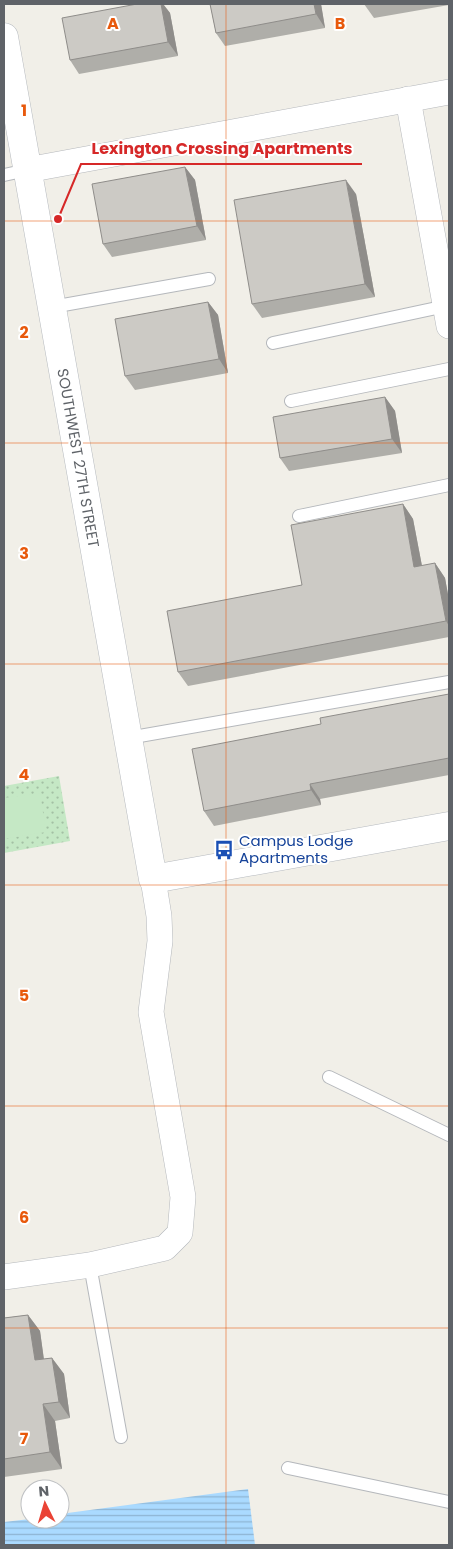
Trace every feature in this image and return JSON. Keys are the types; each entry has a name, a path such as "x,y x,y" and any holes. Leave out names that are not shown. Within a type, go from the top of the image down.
{"street":[{"name":"SOUTHWEST 27TH STREET","path":"4,37 16,173 52,307 153,879"},
{"path":"16,173 449,92"},
{"path":"408,99 447,302"},
{"path":"4,1277 90,1265 165,1248 180,1233 183,1197 151,1012 160,941 159,916 153,879 449,826"}],"lane":[{"path":"52,307 209,279"},
{"path":"273,343 447,302"},
{"path":"291,402 449,369"},
{"path":"298,516 449,485"},
{"path":"128,738 449,682"},
{"path":"329,1077 449,1135"},
{"path":"90,1265 121,1437"},
{"path":"288,1468 449,1502"}],"green space":[{"path":"59,776 70,841 4,853 4,786"},
{"path":"40,793 46,832 4,839 4,798"}],"water":[{"path":"248,1489 255,1545 4,1545 4,1522 20,1520 20,1529 70,1529 70,1513"}],"building":[{"path":"137,4 161,4 168,42 70,60 62,18"},
{"path":"210,4 314,4 316,14 216,33"},
{"path":"185,167 197,226 103,244 92,184"},
{"path":"346,180 365,284 252,304 234,200"},
{"path":"208,302 219,359 125,376 115,319"},
{"path":"385,397 392,439 280,458 273,417"},
{"path":"403,504 414,567 435,563 446,621 178,672 167,611 302,585 291,525"},
{"path":"449,694 449,758 310,784 311,790 204,811 192,749 321,724 320,718"},
{"path":"28,1315 35,1360 52,1358 59,1402 43,1404 50,1452 4,1459 4,1318"}],"place":[{"name":"Lexington Crossing Apartments","path":"58,219"},
{"name":"Campus Lodge Apartments","path":"224,850"}]}
